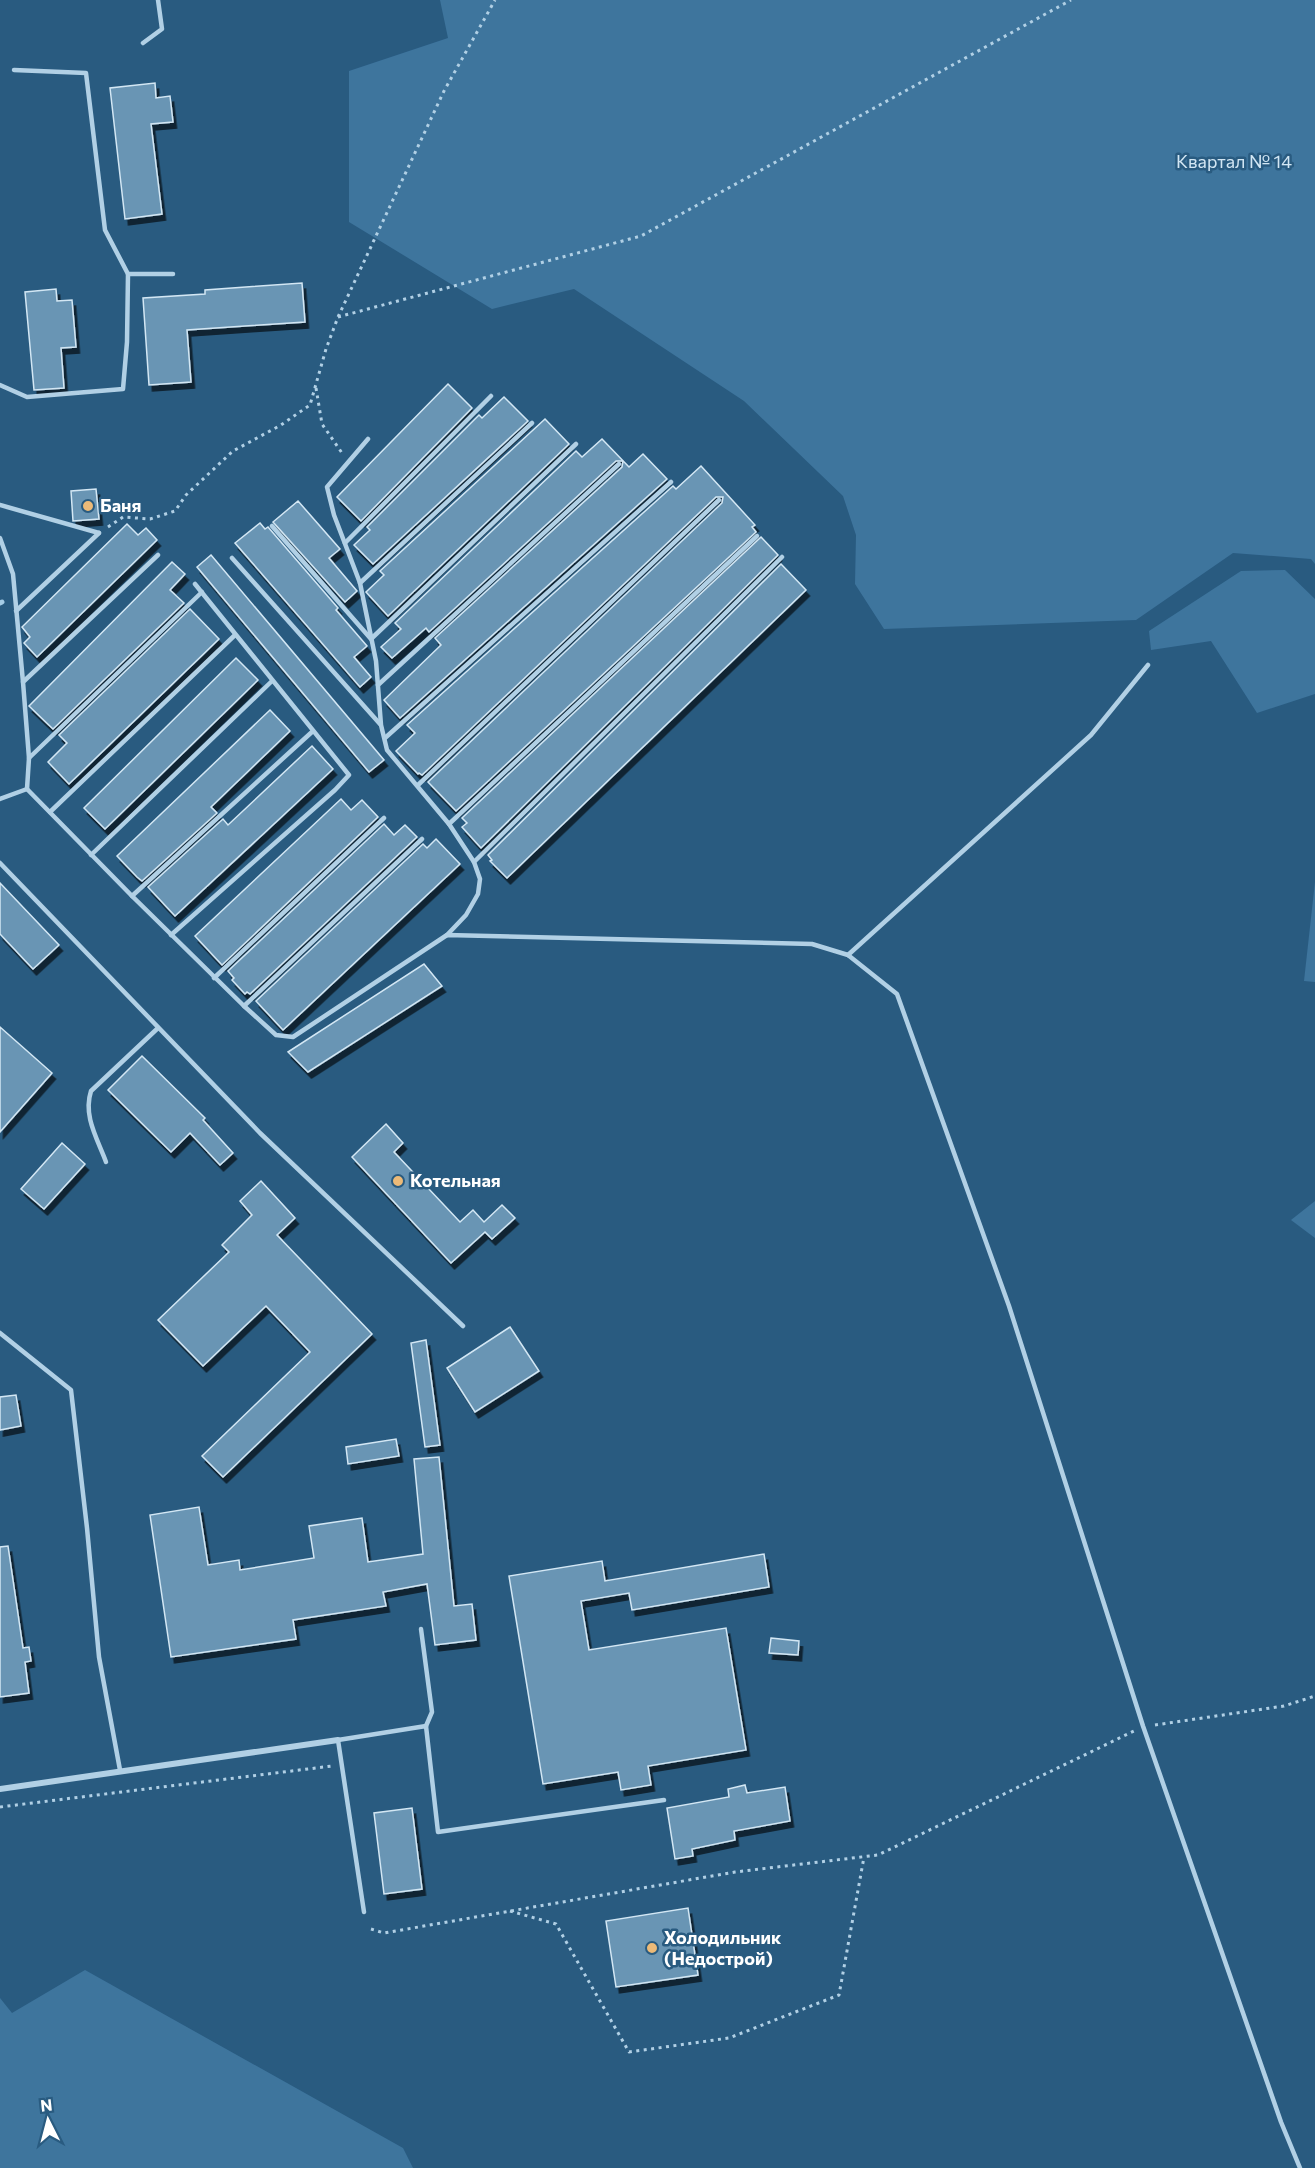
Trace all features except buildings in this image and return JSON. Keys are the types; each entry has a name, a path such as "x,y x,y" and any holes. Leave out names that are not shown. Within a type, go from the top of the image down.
{"street":[{"path":"0,1789 338,1740"}],"lane":[{"path":"143,43 162,29 159,0"},
{"path":"0,385 27,397 123,389 127,342 128,274 105,230 86,73 14,70"},
{"path":"128,274 173,274"},
{"path":"345,543 491,396"},
{"path":"360,583 532,423"},
{"path":"0,538 13,574 29,759 27,789 244,1006 276,1035 293,1037 447,935 466,915 478,894 480,879 474,862 450,824 387,750 381,725 376,661 360,583 334,515 327,487 368,439"},
{"path":"370,639 576,444"},
{"path":"378,685 619,464"},
{"path":"385,738 671,482"},
{"path":"418,785 719,500"},
{"path":"0,505 99,533"},
{"path":"272,526 370,639"},
{"path":"16,611 99,533"},
{"path":"450,824 757,536"},
{"path":"23,682 158,555"},
{"path":"474,862 782,557"},
{"path":"232,558 381,725"},
{"path":"171,934 335,790 349,775 195,584"},
{"path":"29,759 202,592"},
{"path":"50,812 236,635"},
{"path":"848,955 1091,735 1148,665"},
{"path":"91,855 272,681"},
{"path":"132,896 313,731"},
{"path":"0,799 27,789"},
{"path":"214,978 384,818"},
{"path":"244,1006 422,839"},
{"path":"0,863 260,1133 463,1326"},
{"path":"447,935 812,944 848,955 897,994 1009,1306 1143,1726 1281,2122 1300,2168"},
{"path":"106,1162 88,1116 87,1103 91,1091 158,1028"},
{"path":"0,1333 71,1390 99,1657 120,1770"},
{"path":"421,1629 432,1712 426,1726 438,1832 664,1800"},
{"path":"364,1912 338,1740 426,1726"}],"path":[{"path":"99,533 123,517 150,519 175,511 186,495 233,451 281,425 310,405 338,317 444,91 495,0"},
{"path":"338,317 641,236 1071,0"},
{"path":"315,387 322,424 349,461"},
{"path":"371,1929 384,1934 735,1872 878,1856 1143,1726 1284,1706 1315,1696"},
{"path":"0,1807 341,1765"},
{"path":"508,1911 556,1924 629,2052 729,2038 839,1995 864,1857"}],"green space":[{"name":"Квартал № 14","path":"440,0 1315,0 1315,564 1311,559 1233,553 1136,620 884,629 855,584 856,535 843,496 744,401 574,289 492,309 349,222 349,71 448,38"},
{"path":"1285,570 1315,599 1315,694 1257,713 1211,641 1151,650 1149,631 1241,571"},
{"path":"1315,882 1315,982 1304,981"},
{"path":"1315,1201 1315,1238 1291,1220"},
{"path":"85,1970 403,2148 413,2168 0,2168 0,1998 12,2013"}],"place":[{"name":"Баня","path":"88,506"},
{"name":"Котельная","path":"398,1181"},
{"name":"Холодильник (Недострой)","path":"652,1948"}]}
